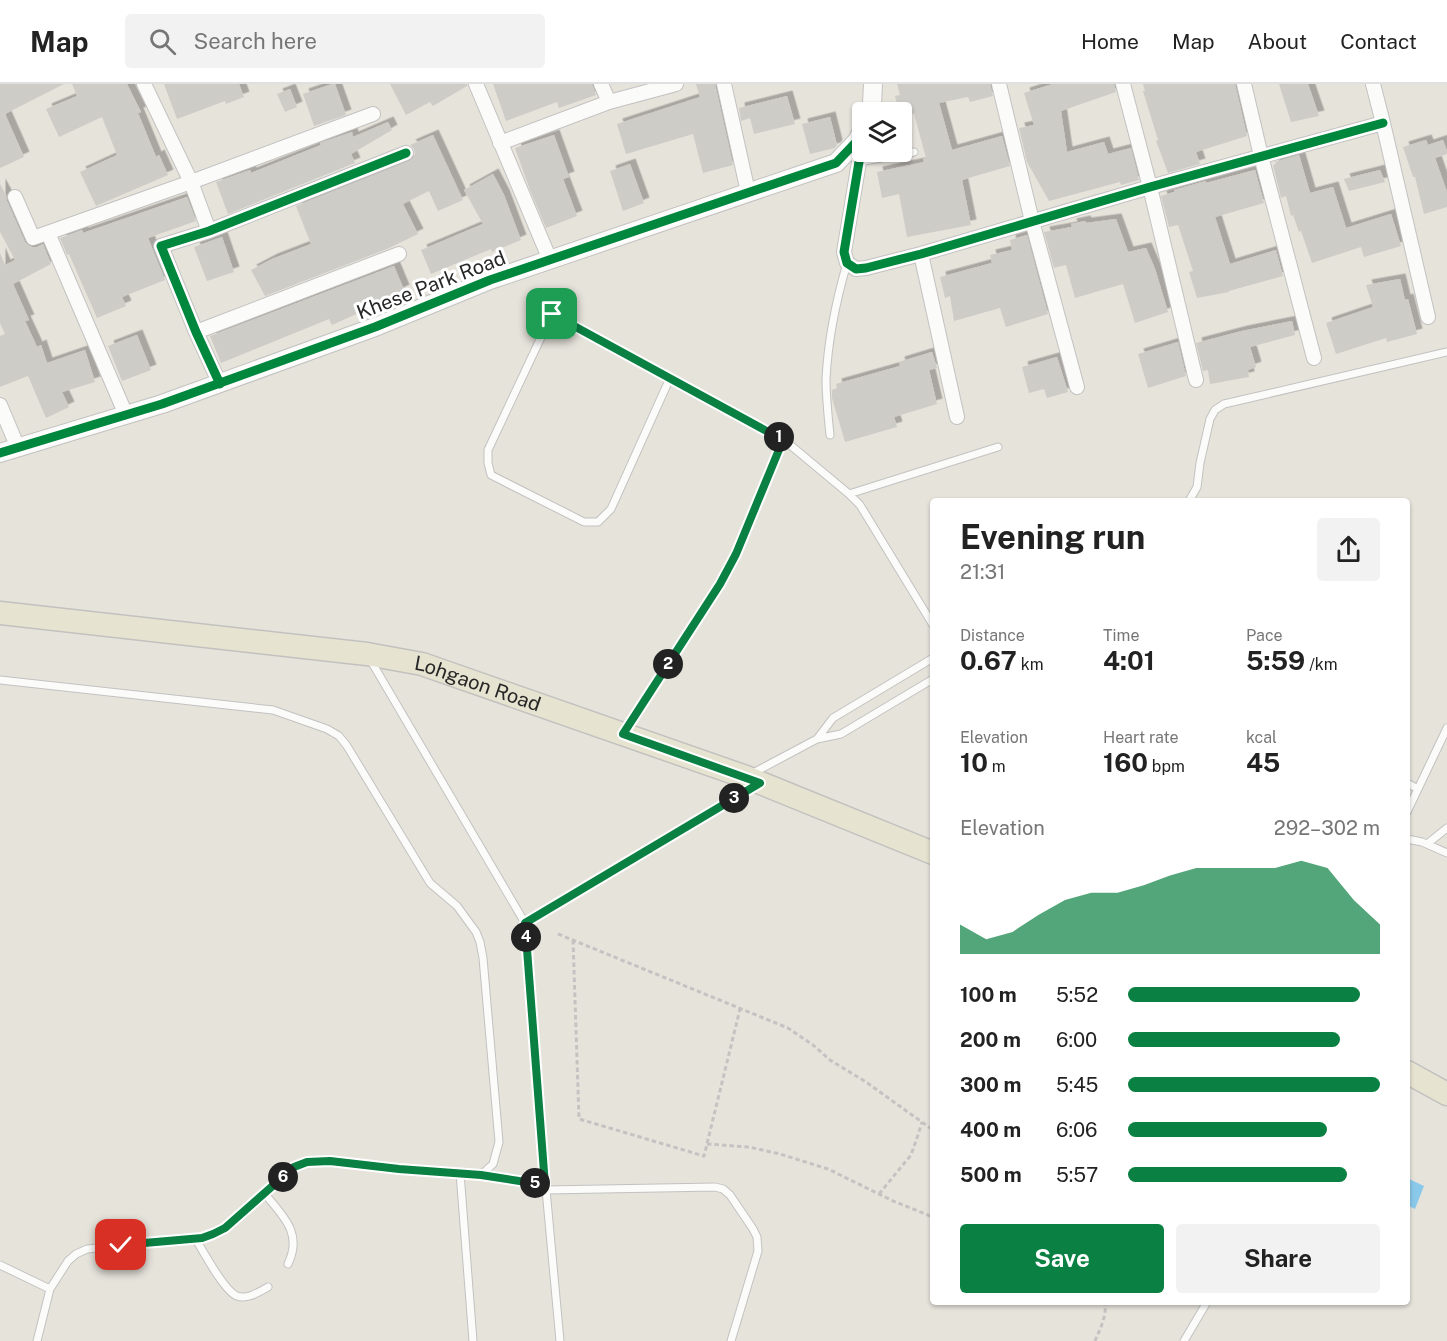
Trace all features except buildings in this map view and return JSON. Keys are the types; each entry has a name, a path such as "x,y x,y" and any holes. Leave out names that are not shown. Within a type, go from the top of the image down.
{"main road":[{"name":"Lohgaon Road","path":"0,614 367,654 422,664 753,780 930,852"},
{"path":"1410,1074 1447,1094"}],"street":[{"path":"144,84 191,182 209,231"},
{"path":"476,84 550,260"},
{"path":"601,84 609,102"},
{"path":"500,143 609,102 676,84"},
{"path":"724,84 748,192"},
{"path":"872,102 873,84"},
{"path":"999,84 1032,221 1077,387"},
{"path":"1123,84 1196,380"},
{"path":"1244,84 1314,358"},
{"path":"1373,84 1428,317"},
{"path":"15,196 33,238 373,114"},
{"path":"859,162 844,252 847,263 856,269 921,254 1150,187 1383,123"},
{"name":"Khese Park Road","path":"0,453 220,384 375,327 490,280 836,163 852,145"},
{"path":"220,384 161,246 209,231 406,153"},
{"path":"48,233 126,415"},
{"path":"196,332 399,254"},
{"path":"921,254 957,417"},
{"path":"0,405 18,448"}],"lane":[{"path":"830,435 826,380 830,340 839,290 847,263"},
{"path":"670,378 611,509 598,522 584,522 491,475 488,450 552,314 670,378 783,440 849,494 860,506 930,620"},
{"path":"1191,498 1197,487 1210,419 1215,410 1224,404 1447,352"},
{"path":"623,734 720,584 736,554 783,440"},
{"path":"849,494 998,447"},
{"path":"367,654 525,923 560,1341"},
{"path":"525,923 817,739 833,718 930,660"},
{"path":"0,680 273,710 327,729 339,736 430,883 458,906 476,932 480,942 499,1142 493,1164 481,1175"},
{"path":"817,739 841,734 930,681"},
{"path":"1410,806 1447,728"},
{"path":"1410,785 1418,789"},
{"path":"1427,844 1447,828"},
{"path":"1410,840 1447,853"},
{"path":"37,1341 50,1289 68,1261 76,1254 87,1249 195,1238 213,1234 225,1228 294,1167 307,1162 321,1161 481,1175 546,1187 715,1187 723,1189 730,1195 753,1228 758,1251 731,1341"},
{"path":"460,1173 473,1341"},
{"path":"264,1193 291,1228 294,1240 293,1254 288,1264"},
{"path":"195,1238 219,1276 231,1292 238,1297 258,1293 268,1287"},
{"path":"0,1265 50,1289"},
{"path":"1184,1341 1205,1305"}],"path":[{"path":"558,934 788,1028 830,1060 866,1082 930,1128"},
{"path":"573,940 579,1119 704,1156 740,1009"},
{"path":"878,1195 911,1155 922,1122"},
{"path":"707,1144 749,1147 828,1169 878,1195 930,1216"},
{"path":"1095,1341 1103,1322 1106,1305"}],"water":[{"path":"1410,1179 1424,1186 1415,1209 1410,1206"}],"cycle path":[{"path":"859,162 844,252 847,263 856,269 921,254 1150,187 1383,123"},
{"path":"0,453 162,404 375,327 490,280 836,163 852,146"},
{"path":"220,384 161,246 209,231 406,153"}],"route":[{"path":"121,1245 202,1238 213,1234 225,1228 294,1167 307,1162 330,1161 481,1175 545,1185 525,923 760,783 623,734 720,584 736,554 783,440 552,314"}]}
